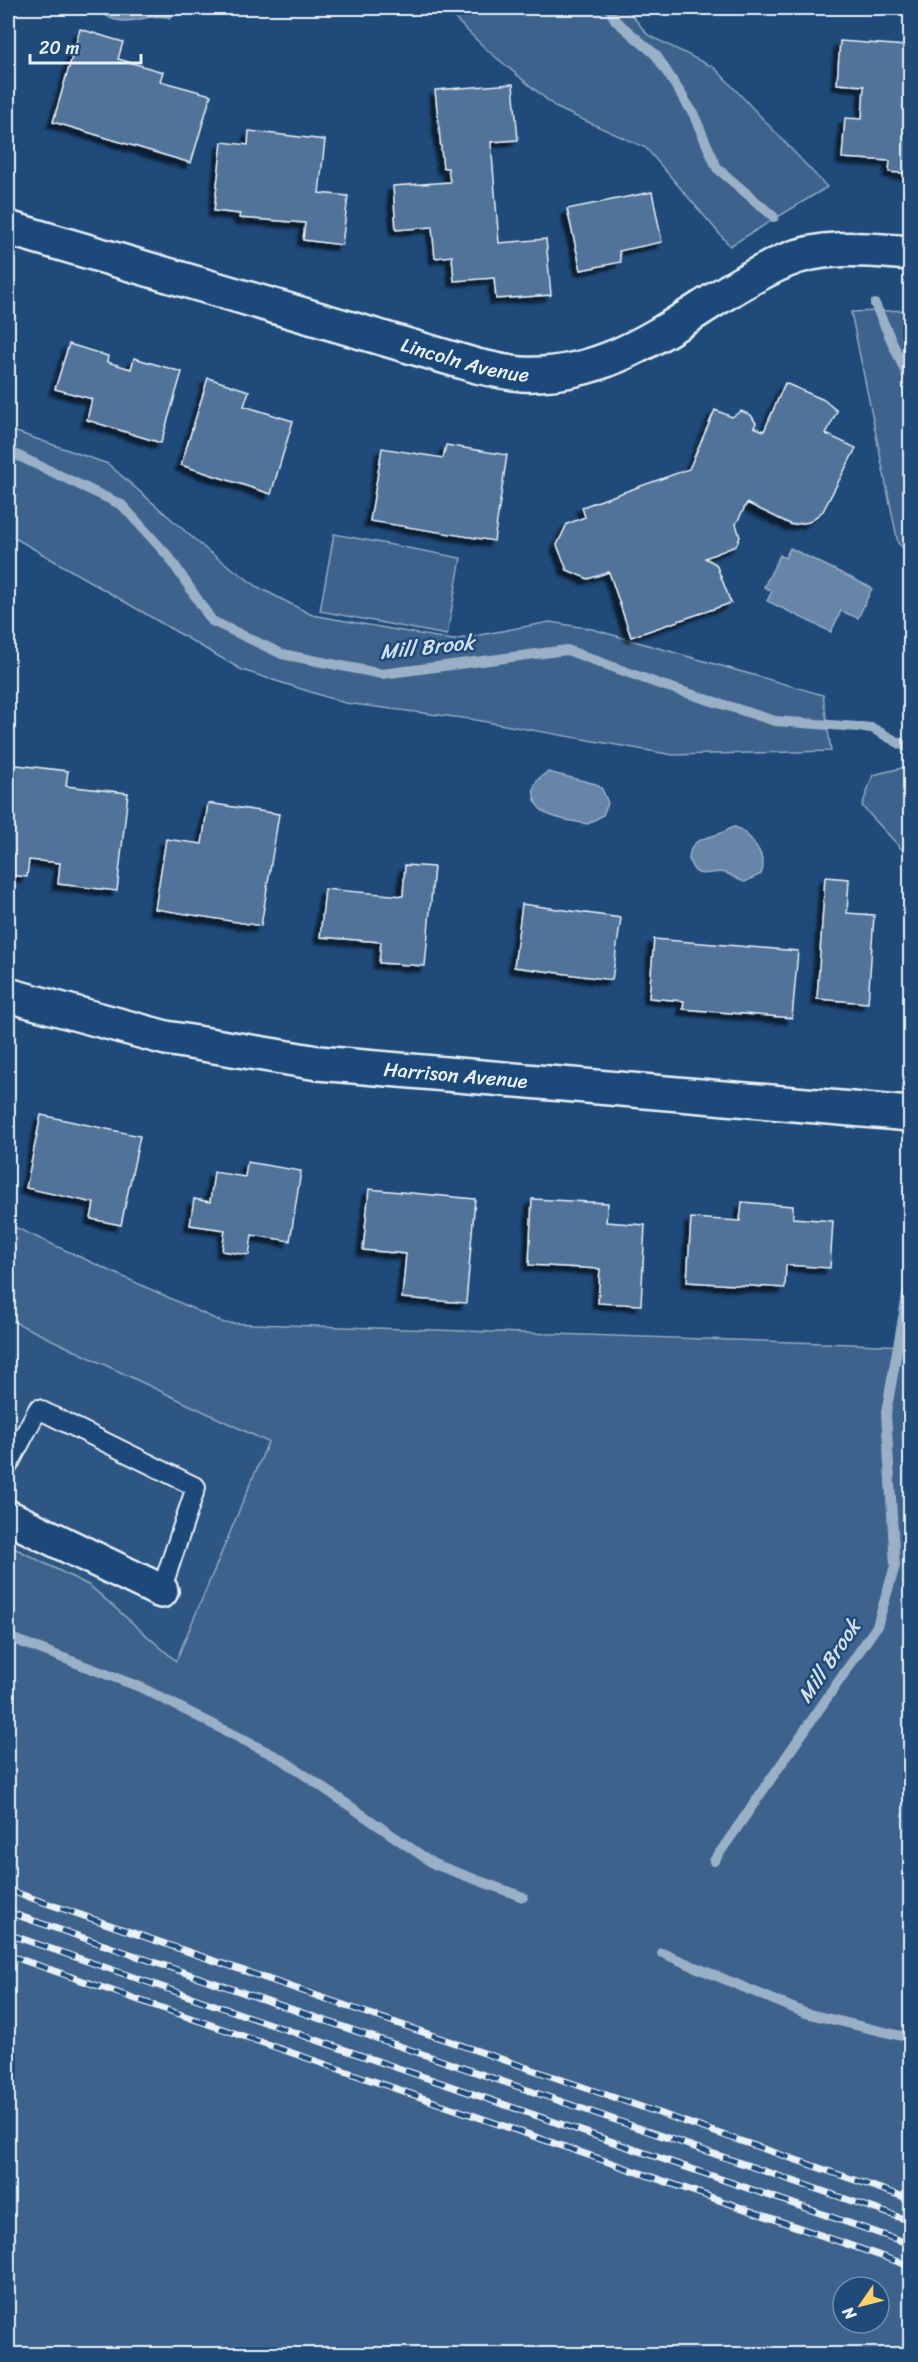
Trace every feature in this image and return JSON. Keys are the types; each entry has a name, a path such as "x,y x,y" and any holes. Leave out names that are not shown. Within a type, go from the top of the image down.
{"street":[{"name":"Lincoln Avenue","path":"8,228 477,366 522,374 578,369 622,355 676,327 734,289 786,260 841,248 910,253"},
{"name":"Harrison Avenue","path":"8,995 165,1038 318,1063 910,1114"},
{"path":"8,1517 161,1591"}],"lane":[{"path":"8,1466 38,1409 196,1486 161,1591"}],"shaded area":[{"path":"104,8 173,8 171,18 163,16 121,21 105,15"},
{"path":"444,8 626,8 648,35 715,68 827,187 730,246 646,148 557,108 486,49"},
{"path":"910,310 910,555 898,543 851,312"},
{"path":"8,429 108,464 208,551 258,587 312,615 453,640 550,622 592,629 823,695 831,751 673,755 470,719 345,703 242,670 8,534"},
{"path":"334,534 461,558 447,635 320,611"},
{"path":"790,548 872,588 858,618 841,611 831,632 767,601 772,591 764,587 780,555 785,558"},
{"path":"910,766 910,858 862,806 873,775"},
{"path":"548,772 596,784 602,789 608,803 603,815 588,824 547,814 536,803 534,788 539,779"},
{"path":"734,827 746,834 756,846 762,861 761,874 745,882 726,873 700,874 696,871 689,859 694,844"},
{"path":"8,1224 224,1323 910,1346 910,2354 8,2354 8,1545 90,1586 176,1661 268,1442 8,1319"},
{"path":"8,1319 268,1441 176,1661 90,1586 8,1545"}],"building":[{"path":"80,29 123,42 118,59 163,72 160,81 211,95 191,163 53,122"},
{"path":"840,41 907,46 904,92 910,92 910,174 889,172 890,161 842,158 845,118 862,119 864,86 837,84"},
{"path":"513,84 518,140 491,142 499,243 546,239 551,295 496,299 494,278 454,281 452,256 435,258 432,227 396,230 393,186 450,182 448,168 443,168 435,90"},
{"path":"249,131 325,140 319,193 348,196 342,245 303,240 305,223 239,218 240,214 214,211 222,142 248,145"},
{"path":"652,192 662,242 619,251 621,262 581,270 567,209"},
{"path":"69,344 108,356 107,362 131,369 134,358 182,372 161,443 87,420 92,399 55,389"},
{"path":"208,378 249,391 244,406 293,421 271,494 181,465"},
{"path":"785,383 824,400 837,411 826,434 856,448 823,511 809,522 792,525 747,503 736,524 740,537 736,546 705,558 716,564 731,603 631,637 609,572 588,579 567,570 557,545 567,524 585,517 582,507 689,469 715,410 732,417 741,411 751,415 756,423 754,427 764,431"},
{"path":"446,445 507,455 494,541 370,521 382,448 443,458"},
{"path":"8,764 68,771 66,786 128,793 117,891 58,884 60,863 29,860 27,877 8,875"},
{"path":"208,803 279,814 261,926 155,909 166,839 202,844"},
{"path":"405,865 434,867 425,966 379,963 381,942 320,937 325,889 403,896"},
{"path":"825,877 849,879 847,913 874,915 868,1003 817,999"},
{"path":"522,904 621,918 612,980 514,967"},
{"path":"654,939 798,951 792,1018 683,1009 684,1001 649,998"},
{"path":"41,1115 140,1136 121,1225 91,1219 94,1203 26,1188"},
{"path":"247,1162 301,1171 290,1241 252,1235 249,1255 222,1251 225,1230 190,1225 194,1199 210,1202 214,1172 245,1177"},
{"path":"369,1189 475,1199 466,1303 402,1298 406,1254 363,1250"},
{"path":"532,1199 608,1203 606,1222 645,1225 641,1305 598,1303 600,1269 529,1265"},
{"path":"742,1202 793,1206 793,1218 833,1221 830,1268 786,1265 785,1288 687,1282 691,1218 740,1221"}],"waterway":[{"path":"609,8 616,21 656,55 693,113 717,168 774,217"},
{"path":"875,304 910,382"},
{"name":"Mill Brook","path":"8,451 122,505 169,557 212,621 282,654 382,674 567,650 659,684 775,721 872,728 910,749"},
{"name":"Mill Brook","path":"714,1861 877,1626 895,1566 886,1413 910,1279"},
{"path":"8,1637 140,1687 283,1760 434,1864 523,1897"},
{"name":"Mill Brook","path":"662,1953 805,2013 910,2038"}],"railway":[{"path":"8,1890 910,2199"},
{"path":"8,1912 910,2221"},
{"path":"8,1934 910,2244"},
{"path":"8,1955 910,2266"}]}
